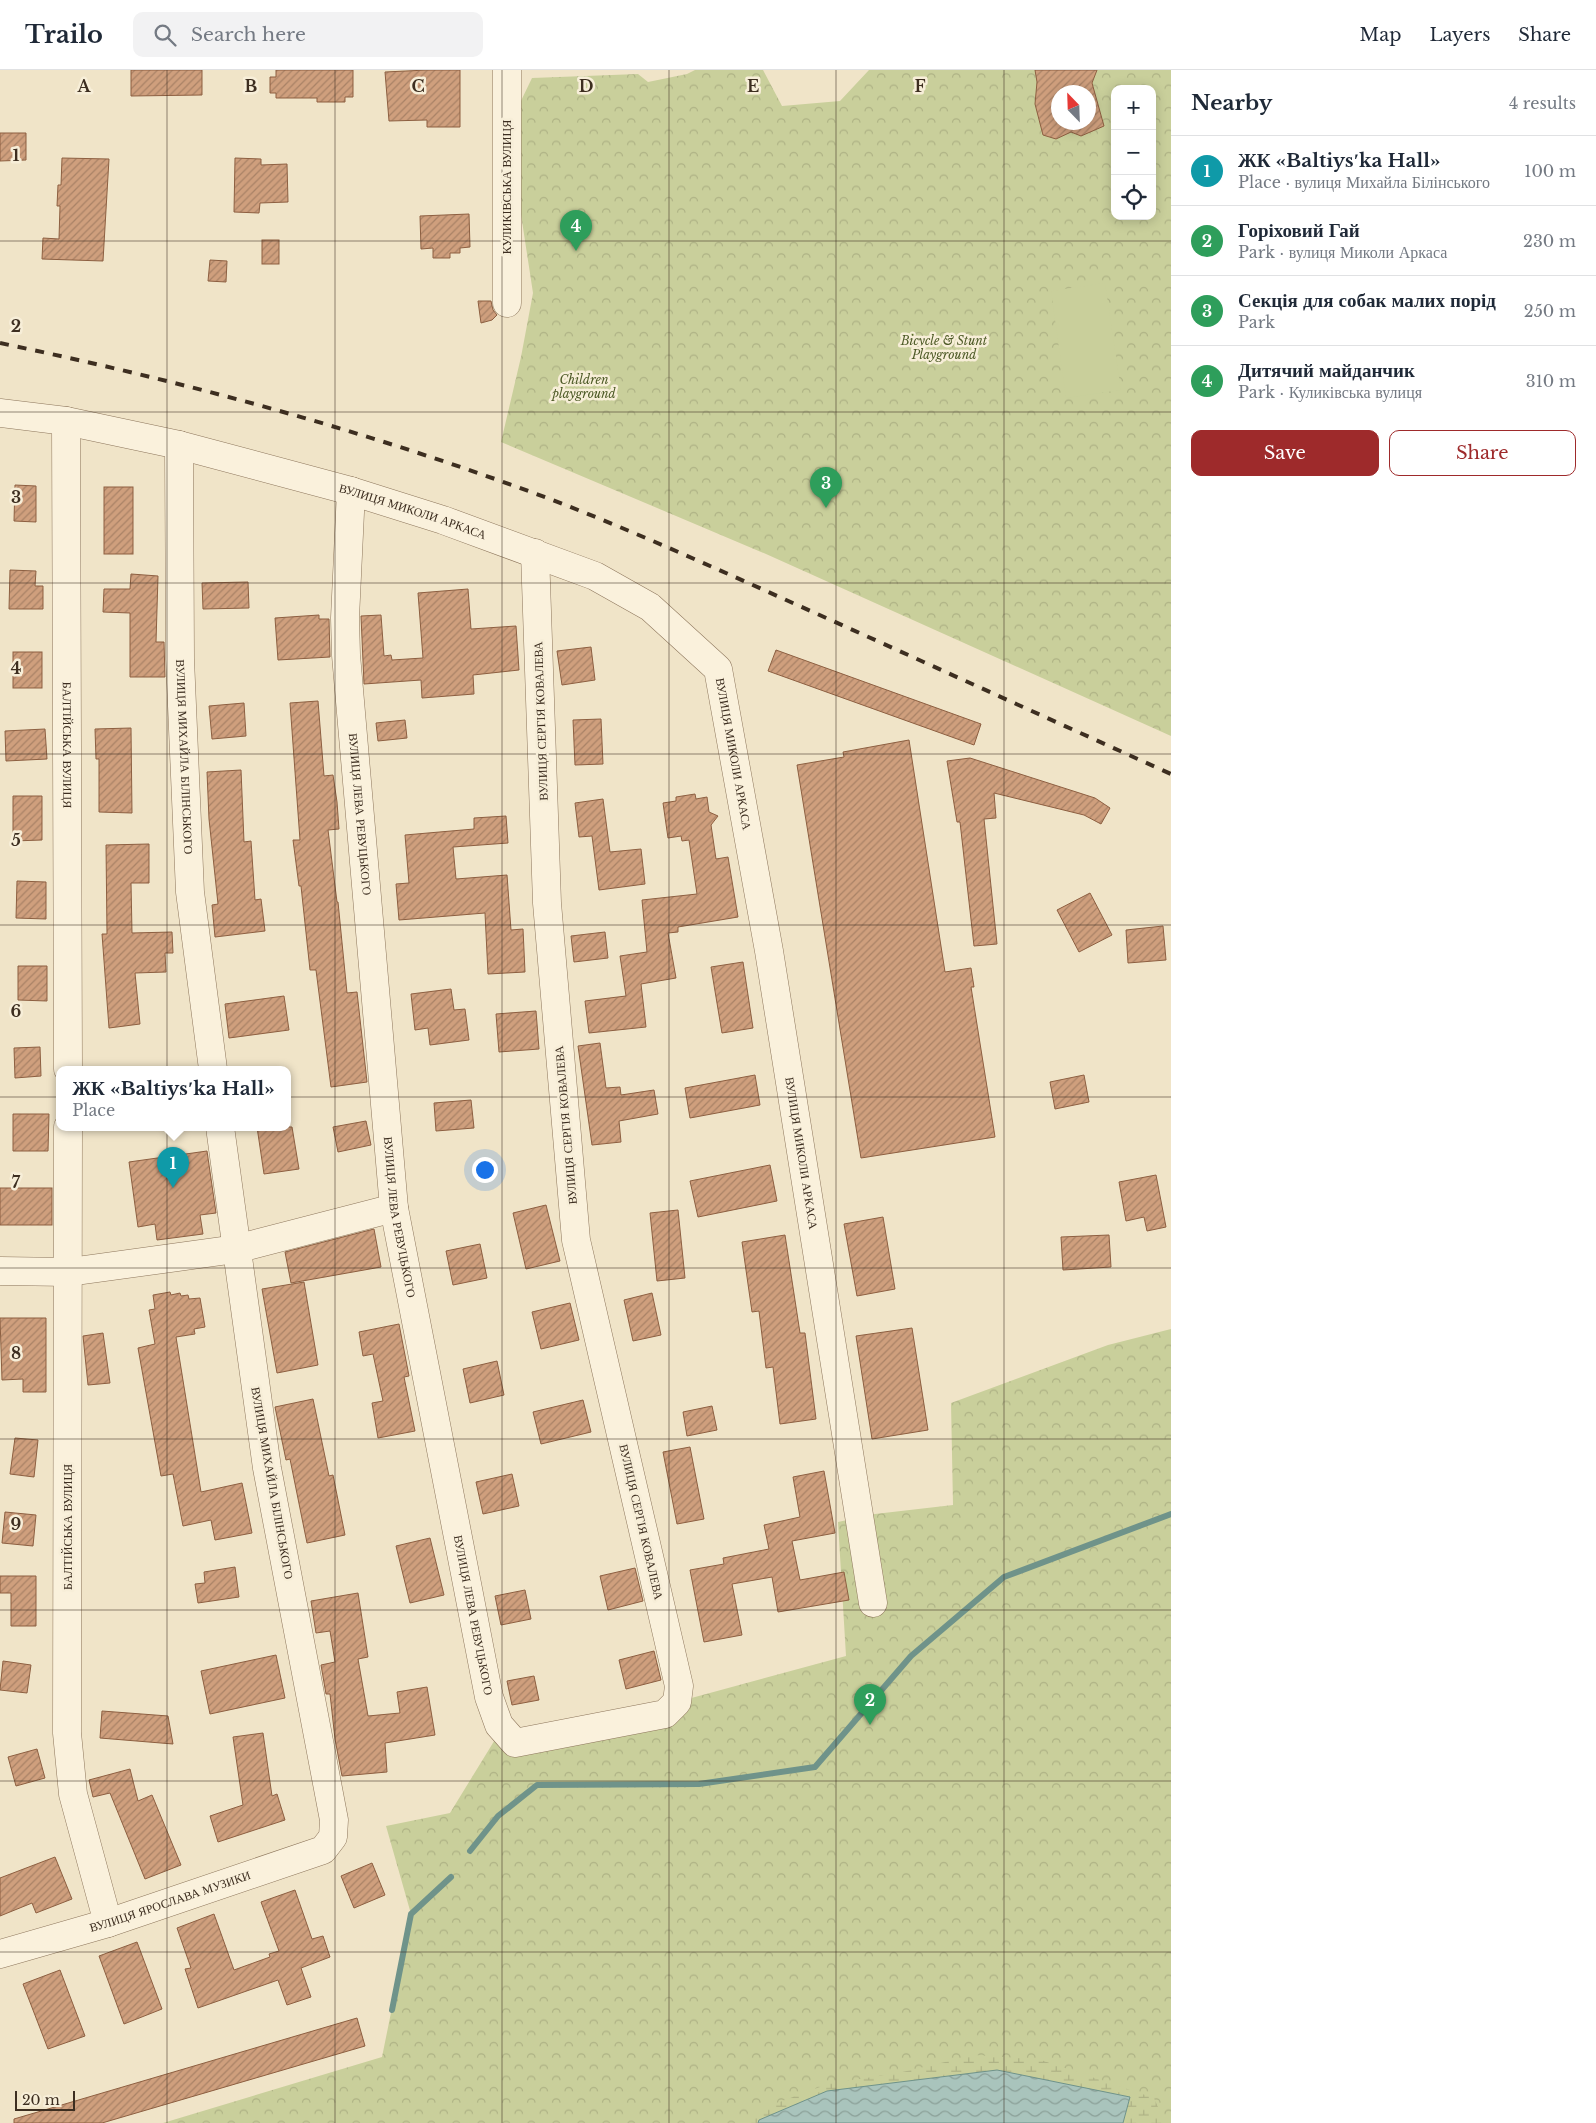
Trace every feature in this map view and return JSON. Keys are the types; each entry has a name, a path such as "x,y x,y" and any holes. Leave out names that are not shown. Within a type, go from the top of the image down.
{"street":[{"name":"КУЛИКІВСЬКА ВУЛИЦЯ","path":"507,70 507,303"},
{"name":"ВУЛИЦЯ МИКОЛИ АРКАСА","path":"0,413 66,420 179,445 351,491 444,520 595,576 650,607 718,669 769,951 873,1603"},
{"name":"БАЛТІЙСЬКА ВУЛИЦЯ","path":"66,420 68,1066"},
{"name":"ВУЛИЦЯ МИХАЙЛА БІЛІНСЬКОГО","path":"179,445 180,659 190,892 213,1066"},
{"name":"ВУЛИЦЯ ЛЕВА РЕВУЦЬКОГО","path":"351,491 345,618 346,655 394,1208 488,1688 499,1725 515,1743 665,1714 677,1702 679,1686"},
{"name":"ВУЛИЦЯ СЕРГІЯ КОВАЛЕВА","path":"535,553 547,903 576,1240 679,1686"},
{"name":"БАЛТІЙСЬКА ВУЛИЦЯ","path":"68,1131 67,1733 74,1794 108,1923"},
{"name":"ВУЛИЦЯ МИХАЙЛА БІЛІНСЬКОГО","path":"221,1131 267,1468 334,1820 333,1838"},
{"path":"0,1271 69,1272 236,1249 394,1208"},
{"name":"ВУЛИЦЯ ЯРОСЛАВА МУЗИКИ","path":"0,1954 108,1923 323,1850 333,1838"}],"green space":[{"path":"695,70 763,70 782,106 840,101 869,70 1171,70 1171,736 766,554 501,442 521,357 533,293 520,208 518,107 532,78 638,74 648,82 687,74"},
{"path":"1105,283 1121,390 1066,398 1051,291"},
{"path":"1171,1329 1171,2123 163,2123 382,2057 411,1914 386,1826 450,1813 496,1738 640,1712 846,1656 838,1522 875,1514 953,1505 951,1403 1108,1345"},
{"path":"975,2055 1041,2060 1154,2098 1165,2123 747,2123 750,2113 828,2084 898,2073"}],"water":[{"path":"997,2070 1130,2097 1123,2123 758,2123 759,2120 827,2091"}],"building":[{"path":"131,70 202,70 202,95 131,96"},
{"path":"276,70 353,70 353,97 345,97 345,102 317,102 317,98 276,98 276,93 270,93 270,77 276,77"},
{"path":"460,70 460,127 427,127 427,120 389,121 385,72"},
{"path":"1035,70 1097,70 1093,85 1051,85 1051,130 1095,130 1081,136 1071,132 1056,139 1043,135 1035,104 1037,82"},
{"path":"1096,97 1104,126 1096,129"},
{"path":"0,133 26,133 26,160 0,161"},
{"path":"62,158 109,159 103,261 42,259 43,238 59,239 60,206 57,206 58,185 61,185"},
{"path":"235,158 261,159 261,165 287,164 288,202 260,203 259,213 234,212"},
{"path":"469,214 470,247 460,248 460,253 450,253 450,258 433,258 433,248 421,249 420,216"},
{"path":"262,240 279,240 279,264 262,264"},
{"path":"210,260 227,261 226,282 208,281"},
{"path":"478,301 491,301 493,310 497,315 492,320 481,323"},
{"path":"15,485 36,486 36,522 14,521"},
{"path":"104,487 133,487 133,554 104,554"},
{"path":"10,570 36,571 35,586 43,586 43,609 9,609"},
{"path":"131,574 158,576 156,642 164,642 165,677 130,677 130,613 103,612 104,589 130,589"},
{"path":"248,582 249,608 203,609 202,583"},
{"path":"468,589 471,629 516,626 519,670 473,675 474,694 422,698 421,680 364,684 361,616 381,615 384,656 391,655 392,660 423,658 418,593"},
{"path":"319,615 319,619 329,619 330,657 278,660 275,618"},
{"path":"591,647 595,680 562,685 557,651"},
{"path":"776,650 981,724 974,745 768,671"},
{"path":"13,652 42,652 42,688 13,688"},
{"path":"318,701 324,776 333,775 337,802 339,829 328,830 338,902 347,993 357,992 367,1082 331,1087 316,970 310,970 301,886 299,886 293,840 300,840 290,703"},
{"path":"244,703 246,736 212,739 209,706"},
{"path":"601,719 603,764 575,765 573,720"},
{"path":"405,720 407,738 378,741 376,723"},
{"path":"131,728 132,813 99,812 99,759 96,759 95,729"},
{"path":"45,729 47,759 6,761 5,731"},
{"path":"909,740 945,972 971,968 974,987 971,987 995,1137 861,1158 797,765 844,757 843,752"},
{"path":"970,758 1095,798 1110,808 1101,824 1084,815 994,793 996,818 984,819 997,944 974,946 960,822 957,822 947,761"},
{"path":"241,770 244,842 251,841 255,900 261,899 265,931 215,937 212,905 218,904 209,819 207,772"},
{"path":"695,794 696,799 707,797 709,812 718,816 711,825 716,859 728,857 738,917 678,927 678,932 668,933 676,978 641,984 646,1027 589,1033 585,1001 626,996 620,956 647,952 642,900 697,894 689,840 682,841 681,836 668,838 663,803 676,801 676,797"},
{"path":"13,796 42,796 42,840 13,841"},
{"path":"603,799 610,852 641,849 645,884 599,890 592,836 579,837 575,803"},
{"path":"506,816 508,843 453,847 456,879 507,875 511,930 523,929 525,972 488,974 485,913 399,920 396,884 409,883 405,835 474,829 474,818"},
{"path":"149,844 149,883 131,883 132,933 172,932 173,953 165,953 166,972 135,973 140,1024 109,1028 102,934 107,934 106,845"},
{"path":"17,881 46,882 46,919 16,918"},
{"path":"1090,893 1112,935 1079,952 1057,910"},
{"path":"1163,926 1166,960 1128,963 1126,930"},
{"path":"605,932 608,958 574,962 571,936"},
{"path":"743,962 753,1028 722,1033 711,967"},
{"path":"18,966 47,966 47,1001 18,1000"},
{"path":"451,989 454,1010 465,1009 469,1040 430,1045 428,1028 415,1030 411,994"},
{"path":"284,996 289,1030 229,1038 225,1004"},
{"path":"536,1011 539,1049 499,1052 496,1014"},
{"path":"600,1043 606,1088 620,1087 621,1095 654,1090 658,1114 619,1121 621,1142 592,1145 578,1046"},
{"path":"40,1047 41,1076 15,1078 14,1048"},
{"path":"755,1075 760,1105 690,1118 685,1088"},
{"path":"1084,1075 1089,1102 1055,1109 1050,1082"},
{"path":"471,1100 474,1128 436,1131 434,1103"},
{"path":"13,1114 49,1114 48,1151 13,1151"},
{"path":"366,1121 371,1145 338,1152 333,1127"},
{"path":"292,1127 299,1169 264,1174 258,1131 291,1131"},
{"path":"207,1151 216,1213 200,1215 203,1234 157,1240 155,1224 138,1227 129,1162"},
{"path":"770,1165 777,1201 698,1217 690,1181"},
{"path":"1156,1175 1166,1227 1147,1231 1144,1217 1126,1221 1119,1182"},
{"path":"0,1188 52,1188 52,1225 0,1225"},
{"path":"546,1205 560,1261 526,1269 513,1213"},
{"path":"678,1210 685,1278 657,1281 650,1213"},
{"path":"883,1217 895,1289 857,1296 844,1224"},
{"path":"374,1229 381,1267 291,1283 285,1252"},
{"path":"785,1235 800,1333 805,1333 816,1419 780,1424 773,1367 766,1368 759,1311 752,1312 742,1242"},
{"path":"1109,1235 1111,1267 1063,1270 1061,1237"},
{"path":"480,1244 487,1278 453,1285 446,1251"},
{"path":"304,1282 318,1365 277,1373 262,1289"},
{"path":"170,1292 171,1295 180,1293 181,1296 188,1295 189,1299 200,1298 205,1327 194,1329 195,1334 176,1337 201,1492 242,1483 252,1533 215,1540 211,1520 183,1526 173,1474 161,1476 138,1348 155,1344 149,1310 155,1309 153,1295"},
{"path":"652,1293 661,1335 633,1341 624,1300"},
{"path":"570,1303 579,1340 541,1349 532,1312"},
{"path":"0,1318 46,1318 46,1392 23,1392 23,1379 2,1380"},
{"path":"399,1324 409,1376 404,1377 415,1431 378,1438 372,1403 383,1401 373,1354 363,1356 359,1332"},
{"path":"912,1328 928,1430 872,1439 856,1336"},
{"path":"103,1333 110,1383 88,1385 83,1336"},
{"path":"497,1361 504,1395 470,1403 463,1369"},
{"path":"313,1399 329,1476 333,1475 345,1535 307,1543 290,1459 286,1460 275,1407"},
{"path":"583,1400 591,1432 541,1444 533,1412"},
{"path":"712,1406 717,1430 687,1436 683,1412"},
{"path":"15,1438 38,1440 34,1477 10,1474"},
{"path":"690,1447 704,1519 677,1524 663,1452"},
{"path":"824,1471 835,1533 792,1541 800,1580 844,1572 849,1600 778,1612 772,1577 732,1584 742,1635 704,1642 690,1570 724,1564 723,1558 769,1549 764,1525 800,1517 793,1477"},
{"path":"512,1474 519,1506 483,1514 476,1482"},
{"path":"5,1512 36,1515 33,1546 2,1543"},
{"path":"430,1538 444,1595 410,1603 396,1546"},
{"path":"235,1567 239,1597 198,1603 195,1584 205,1583 204,1572"},
{"path":"635,1568 643,1601 608,1610 600,1576"},
{"path":"0,1576 36,1576 36,1626 11,1626 11,1593 0,1593"},
{"path":"525,1590 531,1619 501,1625 495,1596"},
{"path":"358,1593 368,1657 358,1659 368,1716 400,1713 397,1692 427,1687 435,1735 385,1743 387,1772 342,1776 335,1739 330,1694 326,1694 321,1665 335,1662 330,1631 316,1633 311,1601"},
{"path":"654,1651 661,1680 626,1689 619,1660"},
{"path":"276,1655 285,1698 210,1714 201,1671"},
{"path":"3,1661 31,1665 27,1693 0,1690"},
{"path":"534,1676 539,1700 512,1705 507,1681"},
{"path":"102,1711 168,1716 173,1744 100,1738"},
{"path":"263,1733 272,1796 277,1794 285,1820 218,1842 210,1816 243,1805 233,1737"},
{"path":"37,1749 45,1778 16,1786 8,1757"},
{"path":"130,1769 138,1801 152,1795 181,1865 145,1879 110,1793 93,1797 89,1780"},
{"path":"55,1857 72,1899 36,1913 32,1903 0,1916 0,1878"},
{"path":"372,1863 385,1895 354,1908 341,1876"},
{"path":"295,1890 312,1939 323,1936 330,1957 301,1968 311,1997 287,2005 278,1980 198,2008 185,1969 191,1968 177,1928 214,1914 234,1970 270,1957 269,1954 279,1951 261,1902"},
{"path":"137,1942 162,2009 124,2024 99,1956"},
{"path":"60,1970 85,2036 48,2049 23,1984"},
{"path":"357,2018 365,2046 102,2123 14,2123 14,2119"}],"waterway":[{"path":"470,1851 498,1816 537,1785 699,1784 815,1767 911,1656 1004,1577 1171,1514"},
{"path":"392,2010 411,1914 451,1877"}],"railway":[{"path":"0,343 140,374 278,410 415,452 550,499 727,574 1171,774"}],"place":[{"name":"Дитячий майданчик","path":"576,251"},
{"name":"Секція для собак малих порід","path":"826,508"},
{"name":"ЖК «Baltiysʹka Hall»","path":"173,1188"},
{"name":"Горіховий Гай","path":"870,1725"}],"park label":[{"name":"Bicycle & Stunt Playground","path":"944,348"},
{"name":"Children playground","path":"584,387"}]}
